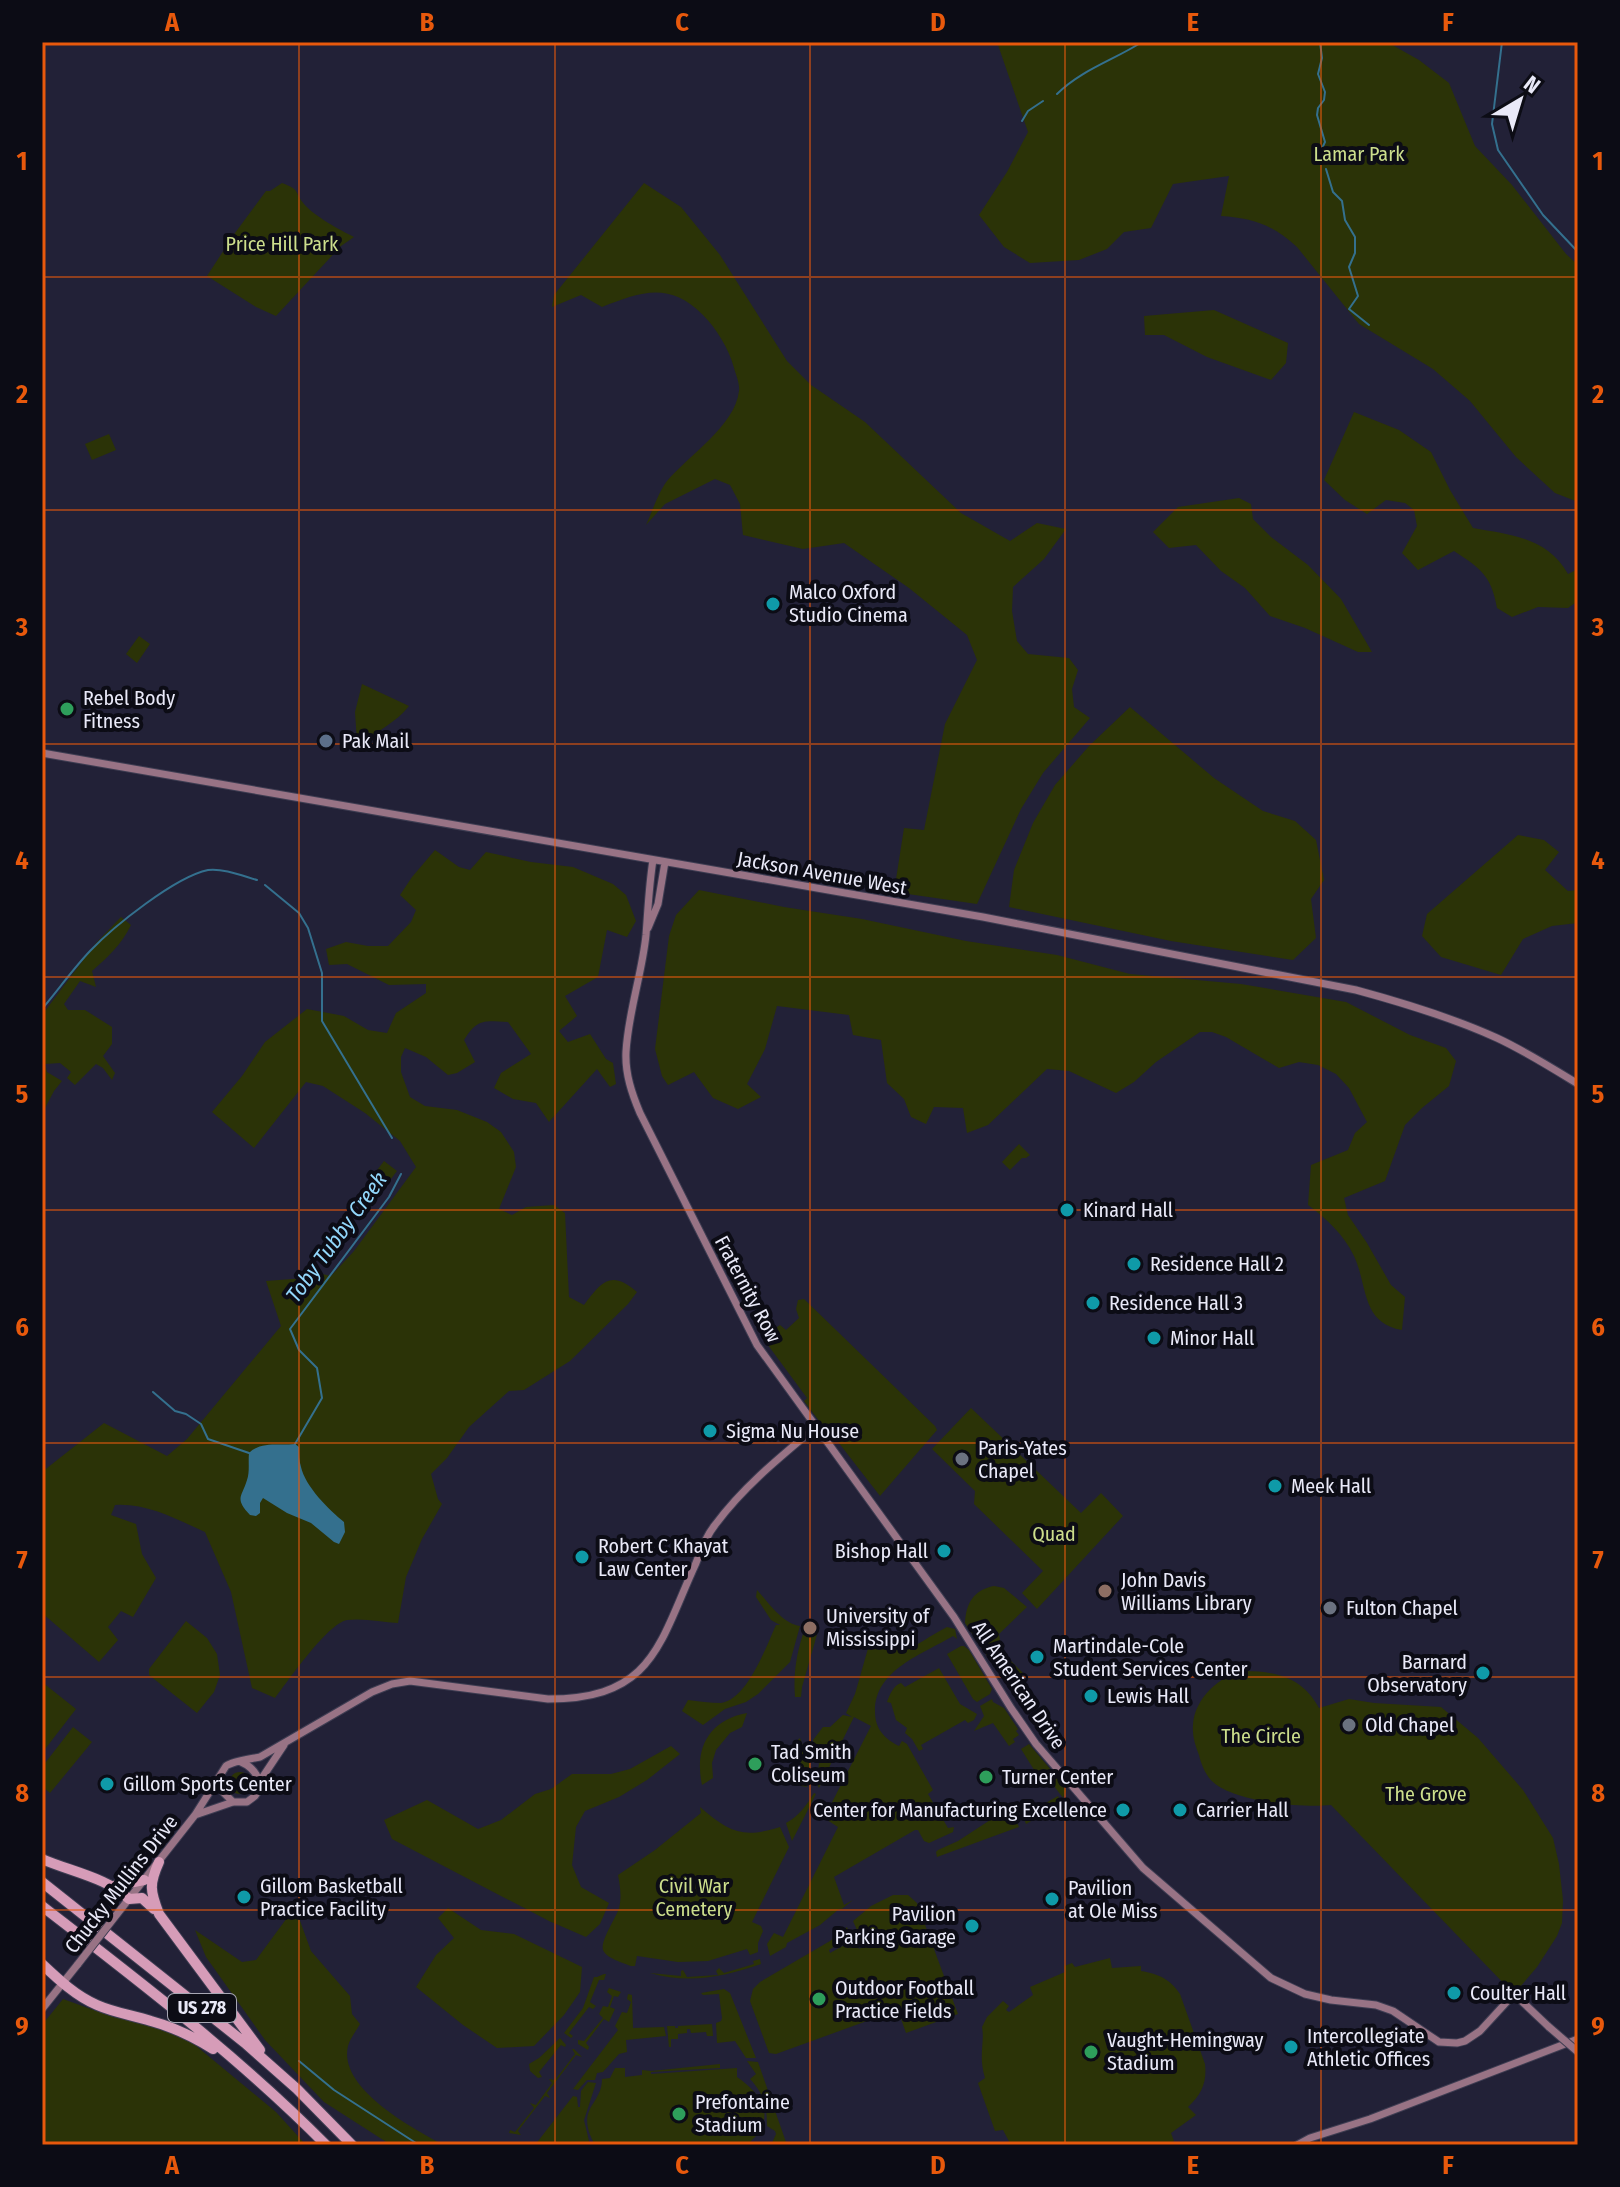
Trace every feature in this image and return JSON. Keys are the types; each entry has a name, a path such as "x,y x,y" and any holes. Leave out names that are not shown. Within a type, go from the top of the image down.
{"highway":[{"path":"42,1859 114,1886 129,1899 142,1898 159,1914 256,2045 297,2089"},
{"path":"159,1862 151,1888 159,1914"},
{"path":"114,1886 144,1880"},
{"name":"US 278","path":"42,1882 209,2013 297,2089 352,2145"},
{"name":"US 278","path":"42,1906 256,2078 326,2145"},
{"path":"42,1964 63,1984 94,2004 174,2028 205,2044 256,2078"}],"street":[{"name":"Jackson Avenue West","path":"42,753 983,917 1356,990 1413,1005 1463,1023 1514,1047 1578,1084"},
{"name":"Fraternity Row","path":"653,860 646,934 626,1054 633,1095 757,1345 954,1617"},
{"name":"Fraternity Row","path":"646,934 658,904 665,862"},
{"name":"Chucky Mullins Drive","path":"42,2009 195,1815 230,1763 260,1757 294,1735 392,1684 410,1681 569,1699 592,1696 630,1679 655,1654 664,1638 716,1523 764,1471 816,1427"},
{"name":"All American Drive","path":"954,1617 1036,1744 1111,1832 1156,1881 1271,1978 1305,1994 1376,2005 1393,2011 1439,2042 1465,2041 1480,2031 1514,1994 1578,2052"},
{"name":"Chucky Mullins Drive","path":"195,1815 252,1799 285,1743"},
{"path":"241,1762 253,1769 260,1782"},
{"path":"218,1780 223,1792 233,1802"},
{"path":"1297,2145 1426,2099 1578,2039"}],"green space":[{"name":"Lamar Park","path":"997,42 1387,42 1419,60 1449,83 1475,146 1512,185 1578,265 1578,502 1555,493 1516,457 1470,401 1433,369 1359,324 1288,239 1262,224 1221,216 1229,176 1173,184 1151,228 1124,232 1107,249 1079,260 1030,263 1004,247 979,215 1028,132"},
{"name":"Price Hill Park","path":"282,183 295,190 314,213 354,237 341,246 276,316 207,276 266,191"},
{"path":"644,183 681,207 720,255 787,361 811,385 865,422 961,513 1010,541 1037,523 1066,529 1044,559 1013,587 1012,611 1017,641 1028,654 1069,658 1078,670 1072,689 1074,707 1090,718 1043,773 1021,809 977,904 894,892 904,828 924,830 945,724 977,660 967,635 909,588 844,543 803,549 743,535 740,504 730,485 715,479 665,504 646,525 667,481 729,416 736,404 739,388 732,361 717,332 703,315 678,297 642,294 602,307 581,295 552,307 554,295"},
{"path":"1214,310 1288,343 1286,363 1271,380 1207,357 1164,335 1145,335 1144,316"},
{"path":"1354,412 1399,430 1431,452 1473,528 1527,540 1550,552 1568,574 1578,569 1578,601 1568,608 1538,607 1512,617 1497,608 1492,588 1483,574 1454,551 1418,570 1402,553 1417,526 1414,510 1405,503 1386,500 1367,514 1345,500 1324,480"},
{"path":"109,434 116,450 92,460 85,444"},
{"path":"1239,498 1251,504 1253,519 1271,537 1308,565 1341,599 1372,652 1358,652 1270,616 1245,588 1221,571 1196,545 1169,548 1153,532 1178,507"},
{"path":"139,636 150,644 137,663 126,654"},
{"path":"362,684 409,706 362,745 357,742 355,712"},
{"path":"1130,707 1214,778 1263,811 1295,821 1316,840 1324,880 1311,899 1316,938 1293,960 1171,941 1009,907 1014,870 1033,823 1055,785 1089,746"},
{"path":"1518,835 1544,840 1559,852 1545,870 1568,891 1578,890 1578,923 1552,926 1523,939 1501,975 1441,957 1422,936 1427,914"},
{"path":"435,850 459,867 470,870 486,852 573,867 613,884 626,895 636,921 627,937 607,930 598,977 565,996 577,1016 559,1031 568,1042 590,1034 606,1059 613,1063 616,1084 610,1087 597,1069 549,1122 536,1103 513,1099 494,1088 501,1073 531,1054 508,1022 487,1021 473,1028 464,1040 475,1062 457,1073 448,1075 426,1057 405,1048 401,1057 401,1072 410,1097 425,1106 457,1110 487,1122 501,1132 514,1152 516,1167 499,1209 512,1215 526,1207 554,1205 565,1213 569,1297 584,1305 602,1285 614,1280 637,1292 570,1361 524,1390 509,1391 469,1427 431,1474 442,1504 422,1539 406,1577 398,1623 347,1620 339,1624 309,1654 275,1698 252,1688 231,1592 205,1532 150,1509 115,1505 111,1515 136,1524 142,1554 156,1578 133,1617 121,1611 108,1627 118,1640 99,1662 42,1613 42,1472 104,1423 167,1456 187,1439 281,1326 266,1281 305,1278 313,1272 331,1276 354,1251 416,1167 400,1141 365,1113 323,1086 306,1082 254,1148 212,1112 265,1042 307,1009 344,1016 368,1030 387,1033 396,1013 426,993 426,984 389,985 347,964 329,965 326,949 346,942 388,946 411,922 416,910 400,895"},
{"path":"699,890 966,941 1057,955 1130,974 1241,984 1346,1002 1410,1035 1446,1048 1456,1061 1449,1086 1405,1125 1385,1181 1344,1198 1348,1215 1391,1285 1405,1297 1402,1330 1379,1320 1372,1311 1350,1248 1334,1228 1308,1205 1311,1165 1348,1150 1355,1133 1367,1122 1349,1088 1336,1074 1318,1065 1299,1062 1279,1068 1226,1037 1200,1032 1116,1093 1069,1071 1047,1069 988,1125 967,1133 963,1108 934,1107 926,1124 911,1117 904,1099 887,1083 881,1040 853,1035 849,1015 777,1006 765,1049 747,1084 761,1097 738,1109 713,1098 694,1072 668,1085 662,1076 655,1049 669,936 676,915"},
{"path":"121,917 131,925 114,950 92,971 96,987 80,981 64,1004 68,1010 85,1010 112,1027 112,1044 103,1056 115,1073 112,1080 96,1064 75,1085 67,1078 71,1072 60,1063 45,1064 47,1072 62,1081 44,1110 42,1015 96,943"},
{"path":"1019,1144 1030,1155 1010,1170 1002,1162"},
{"path":"384,1161 397,1171 381,1192 368,1182"},
{"path":"804,1299 937,1430 880,1496 804,1401 807,1398 762,1337 780,1325 786,1330 799,1318 796,1309 798,1300"},
{"name":"Quad","path":"971,1408 1081,1513 1101,1493 1123,1516 1037,1609 1022,1593 1043,1571 974,1504 975,1491 932,1449"},
{"path":"994,1586 1004,1588 1027,1607 999,1634 1002,1652 1023,1673 1020,1687 995,1668 965,1623 972,1599"},
{"path":"757,1590 782,1617 800,1626 790,1662 758,1694 725,1709 703,1725 682,1711 688,1700 721,1703 739,1693 761,1659 776,1625 780,1625 771,1620 756,1597"},
{"path":"186,1621 207,1638 217,1654 220,1675 214,1692 197,1713 149,1675 149,1669"},
{"path":"947,1627 955,1629 957,1639 953,1636 891,1674 877,1697 875,1712 877,1724 885,1737 899,1746 902,1741 907,1744 933,1790 928,1794 948,1828 954,1827 953,1832 929,1843 915,1830 834,1877 844,1905 853,1900 770,1956 767,1944 774,1933 783,1937 838,1827 824,1818 871,1726 854,1717 819,1788 816,1783 819,1764 813,1740 823,1727 830,1727 843,1715 852,1717 846,1713 855,1694 869,1645 903,1649"},
{"path":"805,1628 818,1631 801,1697 795,1697 796,1662"},
{"path":"961,1646 969,1650 992,1689 990,1694 977,1702 947,1654"},
{"path":"939,1668 960,1704 977,1714 974,1720 968,1723 965,1720 921,1745 923,1749 919,1751 905,1733 907,1728 896,1720 891,1703 887,1702 898,1684 905,1687"},
{"name":"The Grove","path":"1244,1671 1288,1678 1305,1690 1319,1708 1349,1699 1441,1707 1478,1738 1523,1790 1553,1838 1563,1900 1562,1923 1537,1967 1514,1994 1331,1805 1252,1799 1223,1789 1210,1779 1202,1766 1194,1740 1194,1715 1210,1690 1226,1677"},
{"path":"42,1682 76,1709 42,1753"},
{"path":"992,1699 1004,1708 1018,1729 1019,1735 1009,1746 993,1723 974,1731 984,1716 980,1706"},
{"path":"747,1713 742,1727 730,1733 716,1750 712,1763 713,1778 702,1785 700,1759 707,1738 723,1722"},
{"path":"73,1727 92,1742 50,1793 42,1786 42,1767"},
{"path":"800,1738 810,1763 807,1787 801,1786 801,1764 793,1744"},
{"path":"1029,1744 1062,1783 1066,1791 1063,1798 1048,1778 1041,1781 1021,1749"},
{"path":"671,1746 680,1754 619,1797 585,1811 576,1827 572,1865 581,1887 609,1903 600,1924 586,1937 549,1921 392,1839 384,1820 427,1800 478,1829 501,1820 535,1794 551,1789 572,1774 611,1774 630,1769"},
{"path":"240,1772 248,1775 251,1783 248,1791 240,1794 232,1791 229,1783 232,1775"},
{"path":"814,1793 792,1841 786,1823 802,1810"},
{"path":"1058,1796 1060,1800 1047,1812 1026,1824 1022,1809 1026,1814"},
{"name":"Civil War Cemetery","path":"700,1807 737,1831 746,1833 780,1827 789,1847 752,1922 761,1926 763,1931 758,1952 750,1955 747,1949 708,1961 678,1962 637,1956 635,1966 611,1958 603,1946 620,1904 618,1875 701,1813"},
{"path":"1010,1807 1019,1827 937,1857 938,1850 958,1841"},
{"path":"893,1895 908,1895 917,1903 958,2014 906,2033 896,2005 888,2008 889,2013 776,2054 769,2053 750,2001 753,1989 847,1927 850,1936 829,1950 830,1953 850,1942 856,1943 859,1949 864,1946 853,1921 871,1906"},
{"path":"295,1907 311,1951 350,1996 352,2014 360,2024 348,2046 348,2061 354,2076 378,2103 440,2145 391,2145 324,2102 265,2040 206,1957 195,1930 242,1962 256,1960"},
{"path":"448,1908 481,1930 514,1934 582,1967 580,1992 564,2015 534,2046 497,2048 416,1987 436,1955 454,1938 438,1918"},
{"name":"Vaught-Hemingway Stadium","path":"1110,1958 1112,1968 1141,1966 1141,1971 1164,1978 1180,1994 1205,2064 1202,2087 1188,2107 1196,2115 1171,2133 1174,2141 1165,2145 1011,2145 1003,2130 995,2131 978,2083 985,2078 982,2027 987,2017 1003,2001 1009,2006 1006,2010 1009,2012 1033,1995 1030,1987 1065,1972 1064,1966 1072,1963 1075,1967"},
{"path":"760,1959 761,1964 733,1972 706,1978 678,1978 650,1973 681,1976 683,1970 687,1977 718,1975 716,1971 719,1968 724,1973 754,1964 753,1961"},
{"path":"604,1974 604,1980 599,1980 590,2002 596,2006 593,2009 589,2007 569,2033 573,2036 571,2038 564,2033 583,2008 594,1977"},
{"path":"609,1988 621,1992 618,1997 614,1996 610,2007 615,2009 609,2022 604,2019 586,2043 588,2050 578,2044 578,2040 584,2041 603,2018 599,2014 603,2006 608,2007 612,1996 607,1992"},
{"path":"724,1989 730,1993 756,2058 746,2058 735,2041 717,2043 716,2023 722,2018 719,1994 701,1993"},
{"path":"628,1994 632,1995 633,2028 664,2027 666,2036 626,2040 627,2052 619,2054 603,2072 597,2073 595,2080 587,2080 578,2090 573,2089 618,2030 615,2026 622,2012 627,2013 631,2002 627,1999"},
{"path":"63,1999 113,2017 161,2026 195,2045 276,2112 306,2145 42,2145 42,2025"},
{"path":"712,2024 713,2036 707,2036 706,2032 691,2033 687,2029 687,2033 678,2034 678,2039 671,2039 669,2047 667,2026 678,2028"},
{"path":"560,2038 565,2047 561,2045 539,2072 542,2077 538,2078 530,2071 529,2064"},
{"path":"572,2049 582,2057 576,2055 547,2093 550,2098 545,2096 518,2131 521,2135 509,2133 510,2130 515,2132 534,2108 530,2103 536,2105 552,2083 549,2079 555,2080 575,2054"},
{"path":"747,2061 758,2062 787,2145 771,2145 776,2134 767,2126 764,2101 750,2079 756,2074"},
{"path":"720,2064 720,2068 651,2074 737,2068 737,2077 757,2095 764,2110 762,2127 747,2145 595,2145 589,2132 588,2115 602,2079 610,2078 615,2068 625,2068 625,2077 642,2075 642,2070"},
{"path":"588,2082 596,2083 584,2120 590,2145 535,2145 573,2096 577,2097 580,2107 581,2091"}],"water":[{"path":"295,1444 299,1447 303,1474 312,1490 344,1522 345,1532 339,1544 311,1523 263,1498 260,1513 256,1516 250,1515 242,1505 249,1453 265,1445"}],"waterway":[{"path":"1057,94 1087,72 1142,42"},
{"path":"1320,42 1322,58 1318,74 1325,92 1317,115 1325,142 1321,152 1323,163"},
{"path":"1502,42 1492,124 1498,150 1543,215 1578,252"},
{"path":"1022,121 1028,111 1043,101"},
{"path":"1326,169 1333,192 1342,201 1345,220 1355,237 1355,253 1349,267 1358,296 1349,309 1369,325"},
{"name":"Toby Tubby Creek","path":"42,1009 101,941 129,916 179,882 208,870 257,880"},
{"name":"Toby Tubby Creek","path":"265,885 299,913 308,928 322,973 322,1021 392,1138"},
{"name":"Toby Tubby Creek","path":"295,1444 322,1398 317,1368 299,1350 290,1329 389,1197 401,1174"},
{"path":"153,1392 175,1411 201,1424 208,1439 249,1453"},
{"path":"299,2061 334,2090 419,2145"}],"place":[{"name":"Malco Oxford Studio Cinema","path":"773,604"},
{"name":"Rebel Body Fitness","path":"67,709"},
{"name":"Pak Mail","path":"326,741"},
{"name":"Kinard Hall","path":"1067,1210"},
{"name":"Residence Hall 2","path":"1134,1264"},
{"name":"Residence Hall 3","path":"1093,1303"},
{"name":"Minor Hall","path":"1154,1338"},
{"name":"Sigma Nu House","path":"710,1431"},
{"name":"Paris-Yates Chapel","path":"962,1459"},
{"name":"Meek Hall","path":"1275,1486"},
{"name":"Bishop Hall","path":"944,1551"},
{"name":"Robert C Khayat Law Center","path":"582,1557"},
{"name":"John Davis Williams Library","path":"1105,1591"},
{"name":"Fulton Chapel","path":"1330,1608"},
{"name":"University of Mississippi","path":"810,1628"},
{"name":"Martindale-Cole Student Services Center","path":"1037,1657"},
{"name":"Barnard Observatory","path":"1483,1673"},
{"name":"Lewis Hall","path":"1091,1696"},
{"name":"Old Chapel","path":"1349,1725"},
{"name":"Tad Smith Coliseum","path":"755,1764"},
{"name":"Turner Center","path":"986,1777"},
{"name":"Gillom Sports Center","path":"107,1784"},
{"name":"Center for Manufacturing Excellence","path":"1123,1810"},
{"name":"Carrier Hall","path":"1180,1810"},
{"name":"Gillom Basketball Practice Facility","path":"244,1897"},
{"name":"Pavilion at Ole Miss","path":"1052,1899"},
{"name":"Pavilion Parking Garage","path":"972,1926"},
{"name":"Coulter Hall","path":"1454,1993"},
{"name":"Outdoor Football Practice Fields","path":"819,1999"},
{"name":"Intercollegiate Athletic Offices","path":"1291,2047"},
{"name":"Vaught-Hemingway Stadium","path":"1091,2052"},
{"name":"Prefontaine Stadium","path":"679,2114"}],"park label":[{"name":"The Circle","path":"1261,1736"}]}
